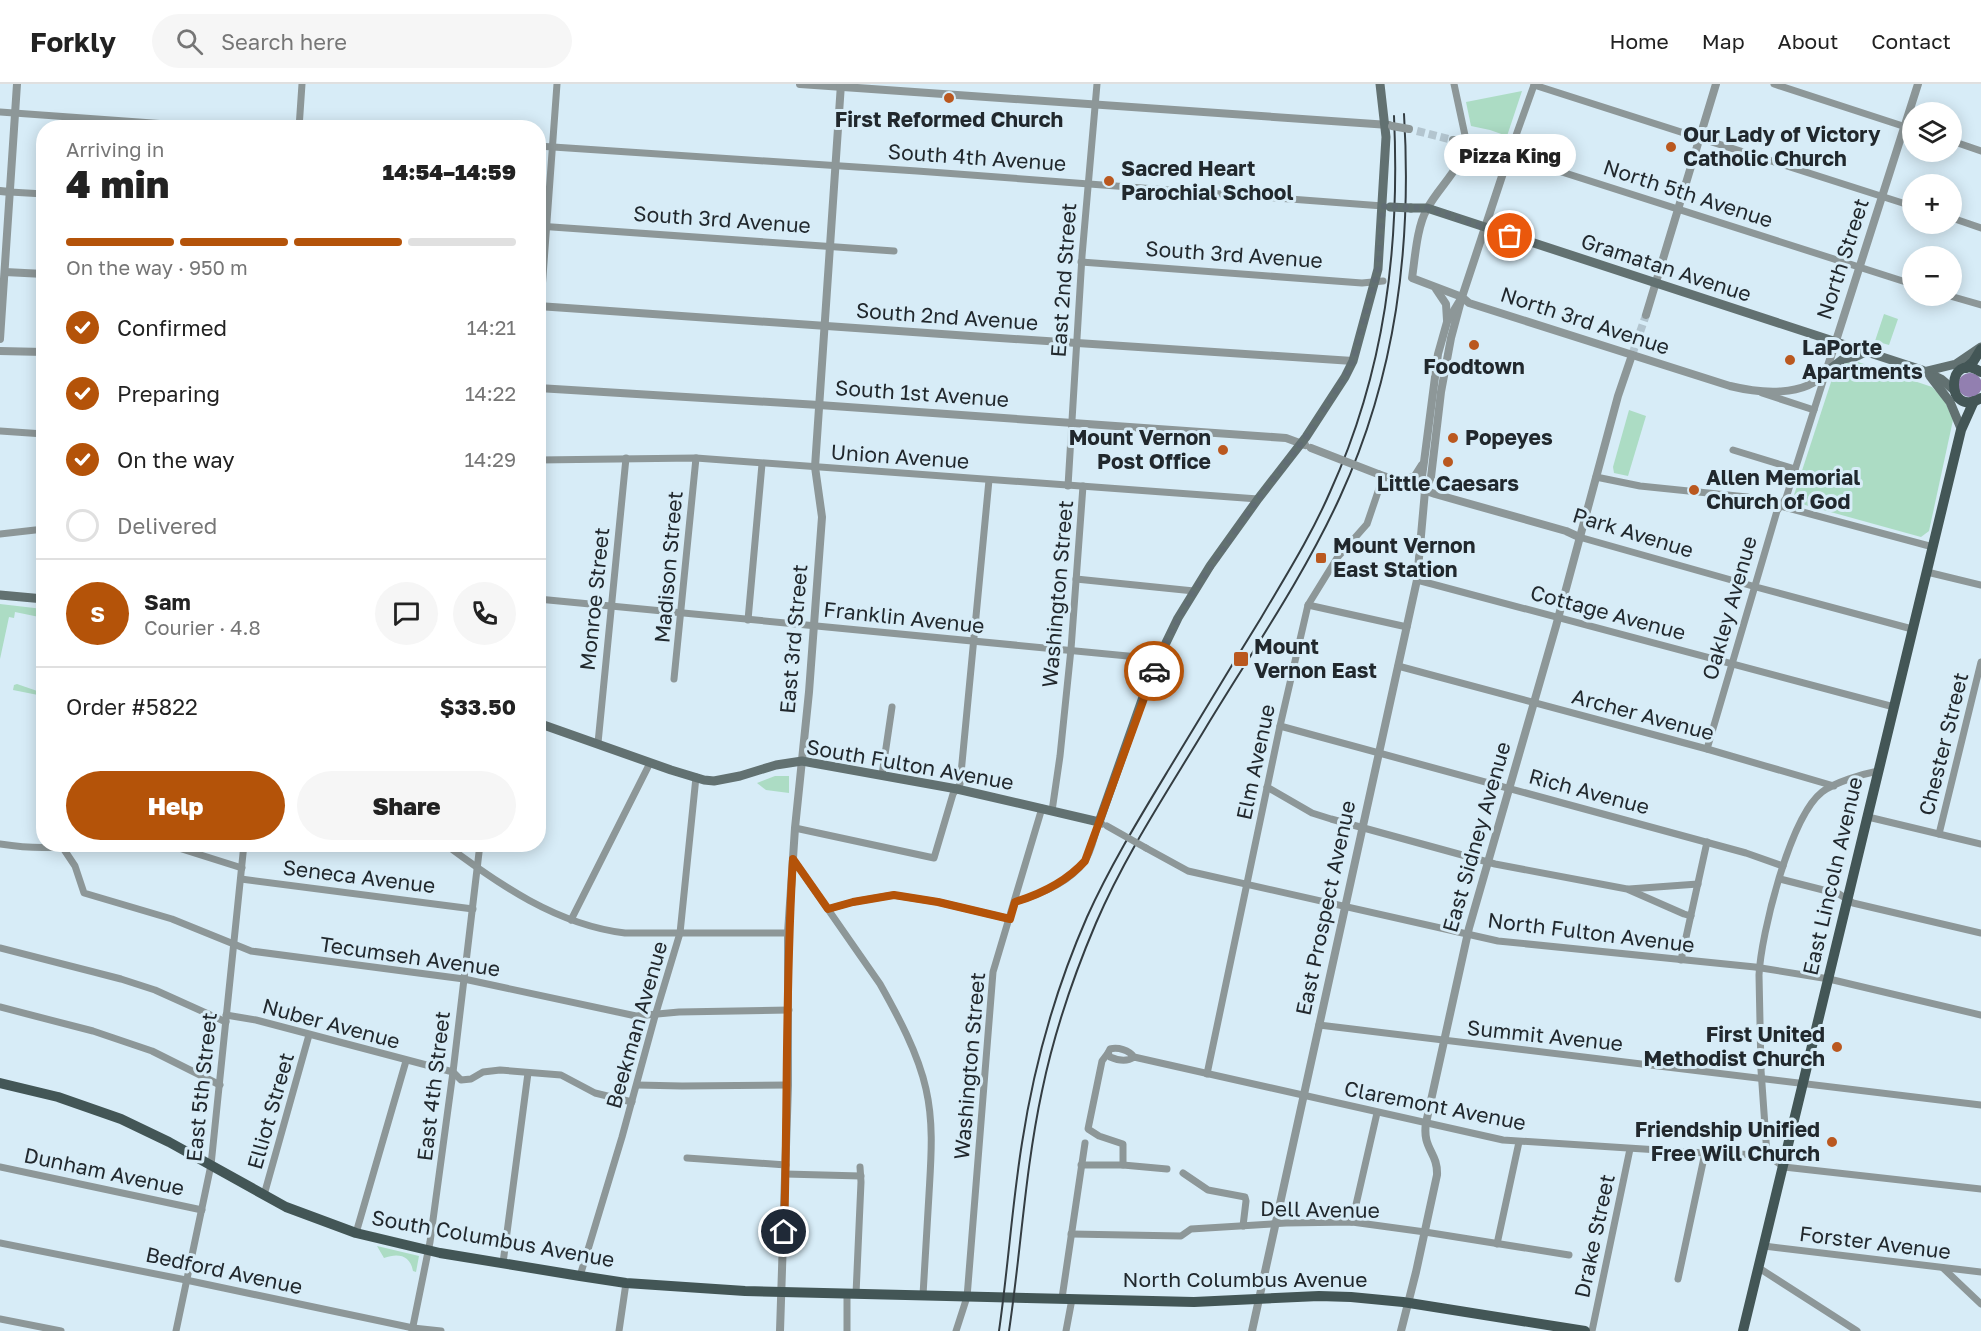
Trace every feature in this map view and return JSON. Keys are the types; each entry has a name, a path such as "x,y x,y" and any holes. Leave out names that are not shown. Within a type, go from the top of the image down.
{"main road":[{"path":"1103,824 1159,659 1194,591 1258,499 1306,446 1353,361 1379,281 1378,269 1390,207 1386,136 1401,128 1380,84"},
{"name":"Gramatan Avenue","path":"1390,207 1427,208 1925,371 1941,379 1956,394"},
{"path":"1978,399 1966,401 1956,394 1955,376 1973,362 1981,348"},
{"path":"1960,428 1950,402 1925,371 1956,364 1981,348"},
{"path":"1826,372 1843,359 1866,352"},
{"path":"1964,369 1976,369 1981,372"},
{"name":"Gramatan Avenue","path":"1925,371 1952,373 1964,369"},
{"name":"East Lincoln Avenue","path":"1743,1331 1933,547 1960,428 1961,410 1956,394"},
{"name":"East Lincoln Avenue","path":"1960,428 1978,399"},
{"path":"0,595 36,598"},
{"name":"South Fulton Avenue","path":"546,726 650,763 714,781 801,761 957,789 1103,824"},
{"name":"South Columbus Avenue","path":"0,1083 113,1115 159,1136 302,1214 356,1233 428,1250 626,1283 782,1292 1010,1298"},
{"name":"North Columbus Avenue","path":"1010,1298 1213,1302 1336,1296 1409,1303 1585,1331"}],"street":[{"path":"0,339 2,271 17,84"},
{"path":"300,120 302,84"},
{"path":"546,238 557,84"},
{"path":"800,84 1401,128"},
{"name":"East 2nd Street","path":"1068,486 1081,262 1097,84"},
{"path":"1427,208 1446,184 1462,156 1466,140 1454,84"},
{"path":"1509,155 1534,84 1902,203"},
{"path":"1646,315 1716,84"},
{"path":"1774,84 1902,126"},
{"name":"North Street","path":"1914,102 1918,84"},
{"name":"East 3rd Street","path":"780,1331 788,1084 788,933 822,517 815,467 841,86"},
{"path":"0,112 112,120"},
{"name":"North 5th Avenue","path":"1453,140 1466,140 1902,281"},
{"name":"North Street","path":"1835,342 1882,196 1902,144"},
{"path":"1962,144 1981,151"},
{"name":"South 4th Avenue","path":"546,147 835,165 1390,207"},
{"name":"East Prospect Avenue","path":"1252,1331 1418,580 1425,491 1422,476 1437,392 1462,297 1509,155"},
{"path":"0,191 36,194"},
{"name":"North 3rd Avenue","path":"1427,208 1422,219 1408,278 1462,297 1469,303 1632,356 1730,386 1758,391 1814,410"},
{"path":"1962,221 1981,228"},
{"name":"South 3rd Avenue","path":"547,227 894,251"},
{"name":"South 3rd Avenue","path":"1081,262 1362,283 1379,281"},
{"path":"2,271 36,273"},
{"path":"1434,286 1446,304 1447,322"},
{"name":"East Prospect Avenue","path":"1425,491 1431,477 1438,354 1447,322 1462,297"},
{"path":"1962,299 1981,305"},
{"name":"South 2nd Avenue","path":"546,306 988,336 1077,345 1353,361"},
{"name":"Oakley Avenue","path":"1707,749 1777,511 1785,500 1835,342"},
{"path":"0,351 36,352"},
{"name":"East Sidney Avenue","path":"1401,1331 1437,1175 1437,1165 1425,1141 1426,1123 1468,934 1618,396 1632,356"},
{"name":"North 3rd Avenue","path":"1758,391 1804,388 1820,380 1826,372"},
{"name":"South 1st Avenue","path":"546,388 1286,438 1345,461"},
{"path":"0,431 36,433"},
{"path":"1733,450 1795,469"},
{"name":"Monroe Street","path":"598,743 626,458"},
{"name":"Union Avenue","path":"546,460 696,458 1258,499"},
{"name":"Madison Street","path":"674,679 696,458"},
{"name":"Park Avenue","path":"1345,461 1425,491 1566,531 1579,537 1912,629"},
{"path":"1400,482 1415,476 1424,462"},
{"path":"748,620 762,464"},
{"name":"Elm Avenue","path":"1207,1074 1308,604 1336,558 1367,524 1381,476"},
{"path":"1596,477 1640,486 1747,497 1933,547"},
{"path":"795,828 934,858 953,795 960,784 989,480"},
{"name":"Washington Street","path":"956,1331 967,1297 993,972 1047,809 1060,756 1077,579 1083,486"},
{"path":"0,534 36,530"},
{"path":"1927,572 1981,585"},
{"path":"1077,579 1194,591"},
{"name":"Cottage Avenue","path":"1418,580 1894,707"},
{"name":"Franklin Avenue","path":"546,600 1159,659"},
{"path":"1308,604 1407,627"},
{"name":"Chester Street","path":"1939,834 1981,662"},
{"name":"Archer Avenue","path":"1398,666 1707,749 1834,786"},
{"path":"882,775 892,706"},
{"name":"Rich Avenue","path":"1280,726 1707,842 1783,866"},
{"path":"571,920 650,763"},
{"path":"1878,771 1822,792 1805,814 1783,866 1773,900 1759,969 1761,1079 1767,1155 1784,1167 1981,1189"},
{"name":"Beekman Avenue","path":"580,1276 680,933 696,777"},
{"path":"1267,787 1312,813 1488,862 1627,889 1691,916"},
{"path":"1868,817 1981,844"},
{"path":"1015,902 1032,897 1075,872 1085,861 1103,824"},
{"name":"South Fulton Avenue","path":"1103,824 1135,842"},
{"name":"North Fulton Avenue","path":"1135,842 1188,871 1498,941 1681,960 1829,979 1981,1015"},
{"path":"1681,960 1707,842"},
{"path":"0,844 36,848"},
{"name":"Tecumseh Avenue","path":"66,852 75,866 84,893 172,920 251,951 464,980 636,1016 679,1012 789,1010"},
{"path":"191,852 242,868"},
{"name":"East 5th Street","path":"176,1331 211,1166 243,852"},
{"path":"456,852 509,889 571,920 604,931 788,933"},
{"name":"East 4th Street","path":"413,1329 428,1250 453,1072 479,852"},
{"path":"793,859 880,984 914,1053 926,1088 931,1150 923,1295"},
{"name":"Seneca Avenue","path":"241,879 472,909"},
{"path":"1780,879 1839,894 1853,903 1981,933"},
{"path":"1627,889 1698,884"},
{"path":"828,909 894,895 938,902 1010,919"},
{"name":"Nuber Avenue","path":"0,948 92,970 155,990 226,1018 256,1020 453,1072 461,1080 471,1079 483,1072 500,1070 561,1075 595,1093 632,1102"},
{"path":"0,1007 93,1031 152,1051 220,1085"},
{"name":"Summit Avenue","path":"1319,1026 1981,1105"},
{"name":"Elliot Street","path":"264,1195 309,1035"},
{"name":"Claremont Avenue","path":"1134,1058 1132,1054 1119,1048 1110,1049 1108,1053 1114,1059 1134,1058 1377,1113 1519,1142 1767,1155"},
{"path":"1108,1053 1102,1061 1088,1129 1123,1144 1123,1165"},
{"path":"356,1233 406,1061"},
{"path":"503,1263 528,1073"},
{"path":"637,1085 788,1084"},
{"path":"1352,1222 1377,1113"},
{"path":"1497,1244 1519,1142"},
{"path":"1066,1331 1071,1234 1085,1143"},
{"name":"Drake Street","path":"1592,1331 1630,1149"},
{"path":"1678,1279 1706,1153"},
{"path":"687,1158 861,1176"},
{"path":"1081,1165 1123,1165 1167,1169"},
{"name":"Dunham Avenue","path":"0,1167 201,1210"},
{"path":"847,1331 860,1167"},
{"path":"1183,1173 1208,1190 1245,1197 1243,1226"},
{"name":"Dell Avenue","path":"1071,1234 1181,1236 1191,1229 1276,1223 1352,1222 1569,1255"},
{"name":"Bedford Avenue","path":"0,1244 186,1280 413,1329 441,1331"},
{"name":"Forster Avenue","path":"1764,1246 1981,1272"},
{"path":"1759,1268 1857,1331"},
{"path":"1942,1268 1981,1304"},
{"path":"618,1331 626,1283"},
{"path":"0,1319 62,1331"}],"green space":[{"path":"1522,91 1507,136 1471,126 1466,102"},
{"path":"1884,314 1898,319 1889,345 1875,341"},
{"path":"1858,362 1932,387 1944,399 1953,420 1929,531 1921,537 1798,503 1794,495 1833,376 1843,364"},
{"path":"1629,410 1646,416 1628,476 1614,473 1613,467"},
{"path":"0,604 36,608 36,616 15,612 14,618 9,617 0,659"},
{"path":"14,685 36,691 36,695 13,690"},
{"path":"775,776 789,776 789,793 766,790 757,783"},
{"path":"377,1246 419,1256 416,1272 403,1257 384,1258"}],"shaded area":[{"path":"1970,373 1979,376 1982,385 1979,394 1970,397 1961,394 1958,385 1961,376"}],"tunnel":[{"path":"1417,131 1453,140"},
{"path":"1632,355 1646,315"}],"railway":[{"path":"1009,1331 1031,1151 1042,1091 1058,1027 1088,943 1107,898 1147,824 1310,557 1340,497 1375,404 1396,310 1402,261 1406,164 1404,114"},
{"path":"999,1331 1015,1190 1027,1114 1039,1056 1065,972 1105,879 1261,618 1323,508 1349,447 1364,401 1376,355 1391,261 1395,165 1394,116"}],"way so far":[{"path":"1154,671 1178,618 1210,566 1306,437 1353,361 1378,269 1383,206 1427,208 1510,236"}],"place":[{"name":"First Reformed Church","path":"949,98"},
{"name":"Our Lady of Victory Catholic Church","path":"1671,147"},
{"name":"Sacred Heart Parochial School","path":"1109,181"},
{"name":"Pizza King","path":"1510,236"},
{"name":"Foodtown","path":"1474,345"},
{"name":"LaPorte Apartments","path":"1790,360"},
{"name":"Popeyes","path":"1453,438"},
{"name":"Mount Vernon Post Office","path":"1223,450"},
{"name":"Little Caesars","path":"1448,462"},
{"name":"Allen Memorial Church of God","path":"1694,490"},
{"name":"Mount Vernon East Station","path":"1321,558"},
{"name":"Mount Vernon East","path":"1241,659"},
{"name":"First United Methodist Church","path":"1837,1047"},
{"name":"Friendship Unified Free Will Church","path":"1832,1142"}],"route":[{"path":"784,1232 789,1010 788,933 793,859 828,909 894,895 938,902 1010,919 1015,902 1052,887 1075,872 1085,861 1154,671"}]}
